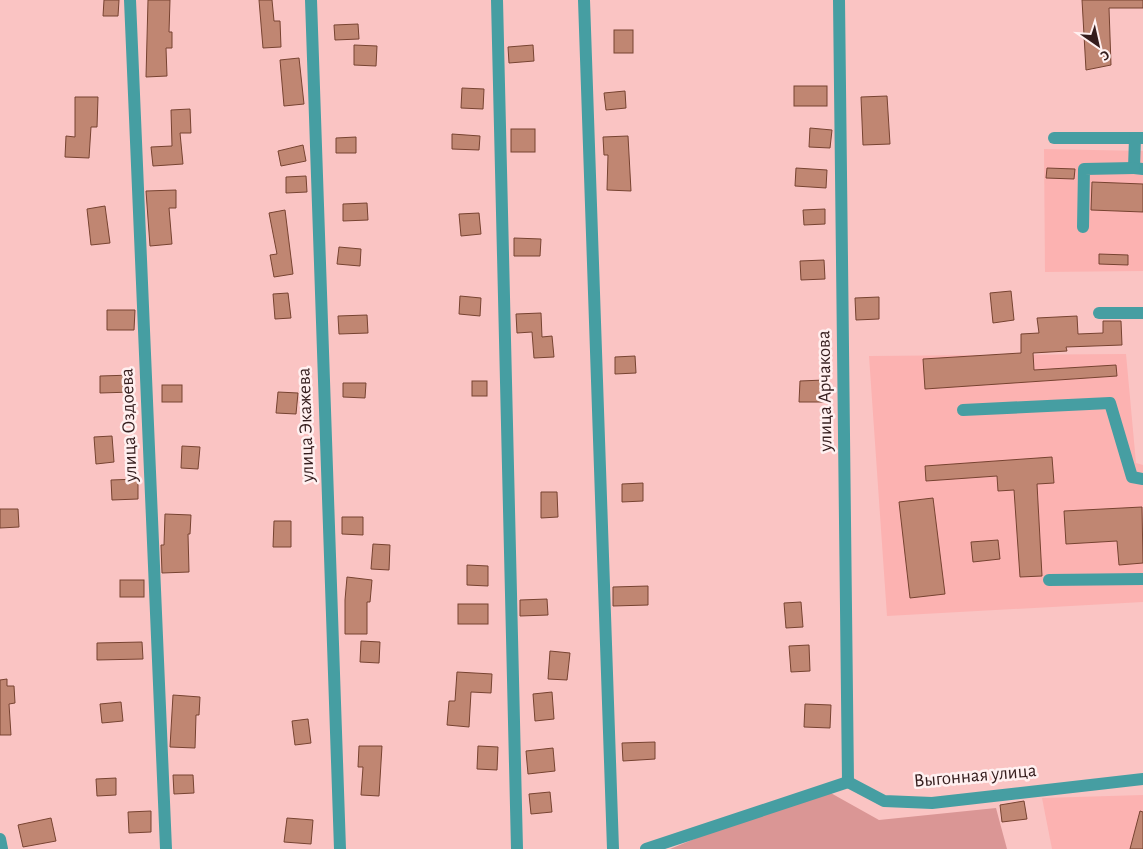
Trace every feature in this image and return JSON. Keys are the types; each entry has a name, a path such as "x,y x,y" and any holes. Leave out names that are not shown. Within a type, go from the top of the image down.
{"street":[{"name":"улица Оздоева","path":"130,0 166,849"},
{"name":"улица Экажева","path":"311,0 340,849"},
{"path":"497,0 517,849"},
{"path":"584,0 613,849"},
{"name":"улица Арчакова","path":"839,0 848,782"},
{"path":"1054,138 1139,138 1139,169 1084,169 1083,227"},
{"path":"1099,313 1143,313"},
{"path":"963,410 1110,403 1132,477 1143,479"},
{"path":"1049,580 1143,579"},
{"name":"Выгонная улица","path":"848,782 884,801 932,803 1143,779"},
{"path":"646,849 848,782"},
{"path":"0,839 2,849"}],"shaded area":[{"path":"1044,149 1143,151 1143,271 1045,272"},
{"path":"1126,354 1136,463 1143,465 1143,602 887,616 869,356"},
{"path":"820,787 879,820 996,808 1007,849 670,849"},
{"path":"1143,795 1143,849 1052,849 1042,798"}],"building":[{"path":"104,0 119,0 118,16 103,16"},
{"path":"148,0 170,0 169,32 172,32 172,48 166,48 167,76 146,77"},
{"path":"259,0 272,0 274,21 280,21 281,47 263,48"},
{"path":"1082,0 1143,0 1143,8 1109,8 1111,65 1086,70"},
{"path":"358,24 359,39 335,40 334,25"},
{"path":"614,30 633,30 633,53 614,53"},
{"path":"354,45 377,46 376,66 354,65"},
{"path":"533,45 534,61 509,63 508,47"},
{"path":"299,58 304,104 284,106 280,60"},
{"path":"794,86 827,86 827,106 794,106"},
{"path":"462,88 484,89 483,109 461,108"},
{"path":"625,91 626,108 606,110 604,93"},
{"path":"887,96 890,144 863,145 861,97"},
{"path":"75,97 98,97 97,127 91,127 89,158 65,157 66,136 75,137"},
{"path":"190,109 191,133 180,133 183,164 153,166 151,147 172,146 171,110"},
{"path":"810,128 832,130 830,148 809,147"},
{"path":"511,129 535,129 535,152 511,152"},
{"path":"452,134 480,136 479,150 452,149"},
{"path":"628,136 631,191 607,190 608,155 604,155 603,137"},
{"path":"356,137 356,153 336,153 336,138"},
{"path":"303,145 306,161 281,166 278,151"},
{"path":"796,168 827,170 826,188 795,186"},
{"path":"1047,168 1075,169 1074,179 1046,178"},
{"path":"306,176 307,192 286,193 286,177"},
{"path":"1092,182 1143,184 1143,212 1091,210"},
{"path":"176,190 176,208 169,208 172,244 150,246 146,191"},
{"path":"367,203 368,220 343,221 343,204"},
{"path":"105,206 110,243 91,245 87,209"},
{"path":"825,209 825,224 804,225 803,210"},
{"path":"285,210 293,274 274,277 270,255 277,254 269,213"},
{"path":"479,213 481,234 461,236 459,214"},
{"path":"514,238 541,239 540,256 514,256"},
{"path":"339,247 361,249 360,266 337,264"},
{"path":"1099,254 1128,255 1128,265 1099,264"},
{"path":"824,260 825,279 801,280 800,261"},
{"path":"1011,291 1014,320 993,323 990,293"},
{"path":"288,293 291,318 275,319 273,294"},
{"path":"460,296 481,298 480,316 459,314"},
{"path":"879,297 879,319 856,320 855,298"},
{"path":"107,310 135,310 134,330 107,330"},
{"path":"541,313 542,337 552,336 554,357 534,358 532,332 517,333 516,314"},
{"path":"367,315 368,333 339,334 338,316"},
{"path":"1077,316 1078,334 1103,333 1103,321 1121,321 1122,345 1066,347 1067,351 1033,353 1034,370 1116,365 1117,376 925,389 923,359 1021,353 1021,334 1039,333 1037,318"},
{"path":"635,356 636,373 615,374 615,357"},
{"path":"133,375 133,392 100,393 100,376"},
{"path":"824,380 825,402 799,402 800,381"},
{"path":"472,381 487,381 487,396 472,396"},
{"path":"343,383 366,383 365,398 343,397"},
{"path":"162,385 182,385 182,402 162,402"},
{"path":"278,392 298,393 296,414 276,413"},
{"path":"112,436 114,462 96,464 94,437"},
{"path":"182,446 200,447 198,469 181,468"},
{"path":"1052,457 1054,483 1037,484 1042,576 1020,577 1014,490 998,491 997,476 926,481 925,466"},
{"path":"138,479 138,499 112,500 111,480"},
{"path":"643,483 643,501 622,502 622,484"},
{"path":"541,492 557,492 558,517 541,518"},
{"path":"933,498 945,594 910,598 899,502"},
{"path":"1142,507 1143,563 1119,565 1117,541 1066,544 1064,511"},
{"path":"0,509 18,509 19,527 0,528"},
{"path":"165,514 191,515 190,534 188,534 189,572 162,573 161,545 164,545"},
{"path":"342,517 363,517 363,535 342,534"},
{"path":"274,521 291,521 291,547 273,547"},
{"path":"998,540 1000,559 973,562 971,542"},
{"path":"373,544 390,545 389,570 371,569"},
{"path":"467,565 488,566 488,586 467,585"},
{"path":"347,577 372,580 370,602 367,602 367,634 345,634"},
{"path":"120,580 144,580 144,597 120,597"},
{"path":"648,586 648,605 613,606 613,587"},
{"path":"547,599 548,615 520,616 520,600"},
{"path":"801,602 803,627 786,628 784,603"},
{"path":"458,604 488,604 488,624 458,624"},
{"path":"361,641 380,642 379,663 360,662"},
{"path":"142,642 143,659 97,660 97,643"},
{"path":"809,645 810,671 791,672 789,646"},
{"path":"550,651 570,653 567,680 548,679"},
{"path":"457,672 492,674 491,693 471,692 469,727 447,725 449,701 455,701"},
{"path":"7,679 7,686 14,686 15,703 9,704 11,735 0,735 0,680"},
{"path":"552,692 554,719 535,721 533,694"},
{"path":"173,695 200,697 199,715 196,715 195,748 170,747"},
{"path":"121,702 123,721 102,723 100,704"},
{"path":"805,704 831,705 830,728 804,727"},
{"path":"308,719 311,743 295,745 292,721"},
{"path":"655,742 655,759 623,761 622,743"},
{"path":"359,746 382,746 379,796 361,795 363,767 358,767"},
{"path":"478,746 498,747 497,770 477,769"},
{"path":"553,748 555,771 528,774 526,751"},
{"path":"173,775 193,775 194,793 174,794"},
{"path":"116,778 116,795 97,796 96,779"},
{"path":"550,792 552,812 531,814 529,794"},
{"path":"1024,801 1027,819 1002,822 1000,805"},
{"path":"151,811 151,832 129,833 128,812"},
{"path":"1140,811 1143,812 1143,849 1130,849"},
{"path":"51,818 56,841 23,847 18,825"},
{"path":"287,818 313,820 311,844 284,842"}]}
